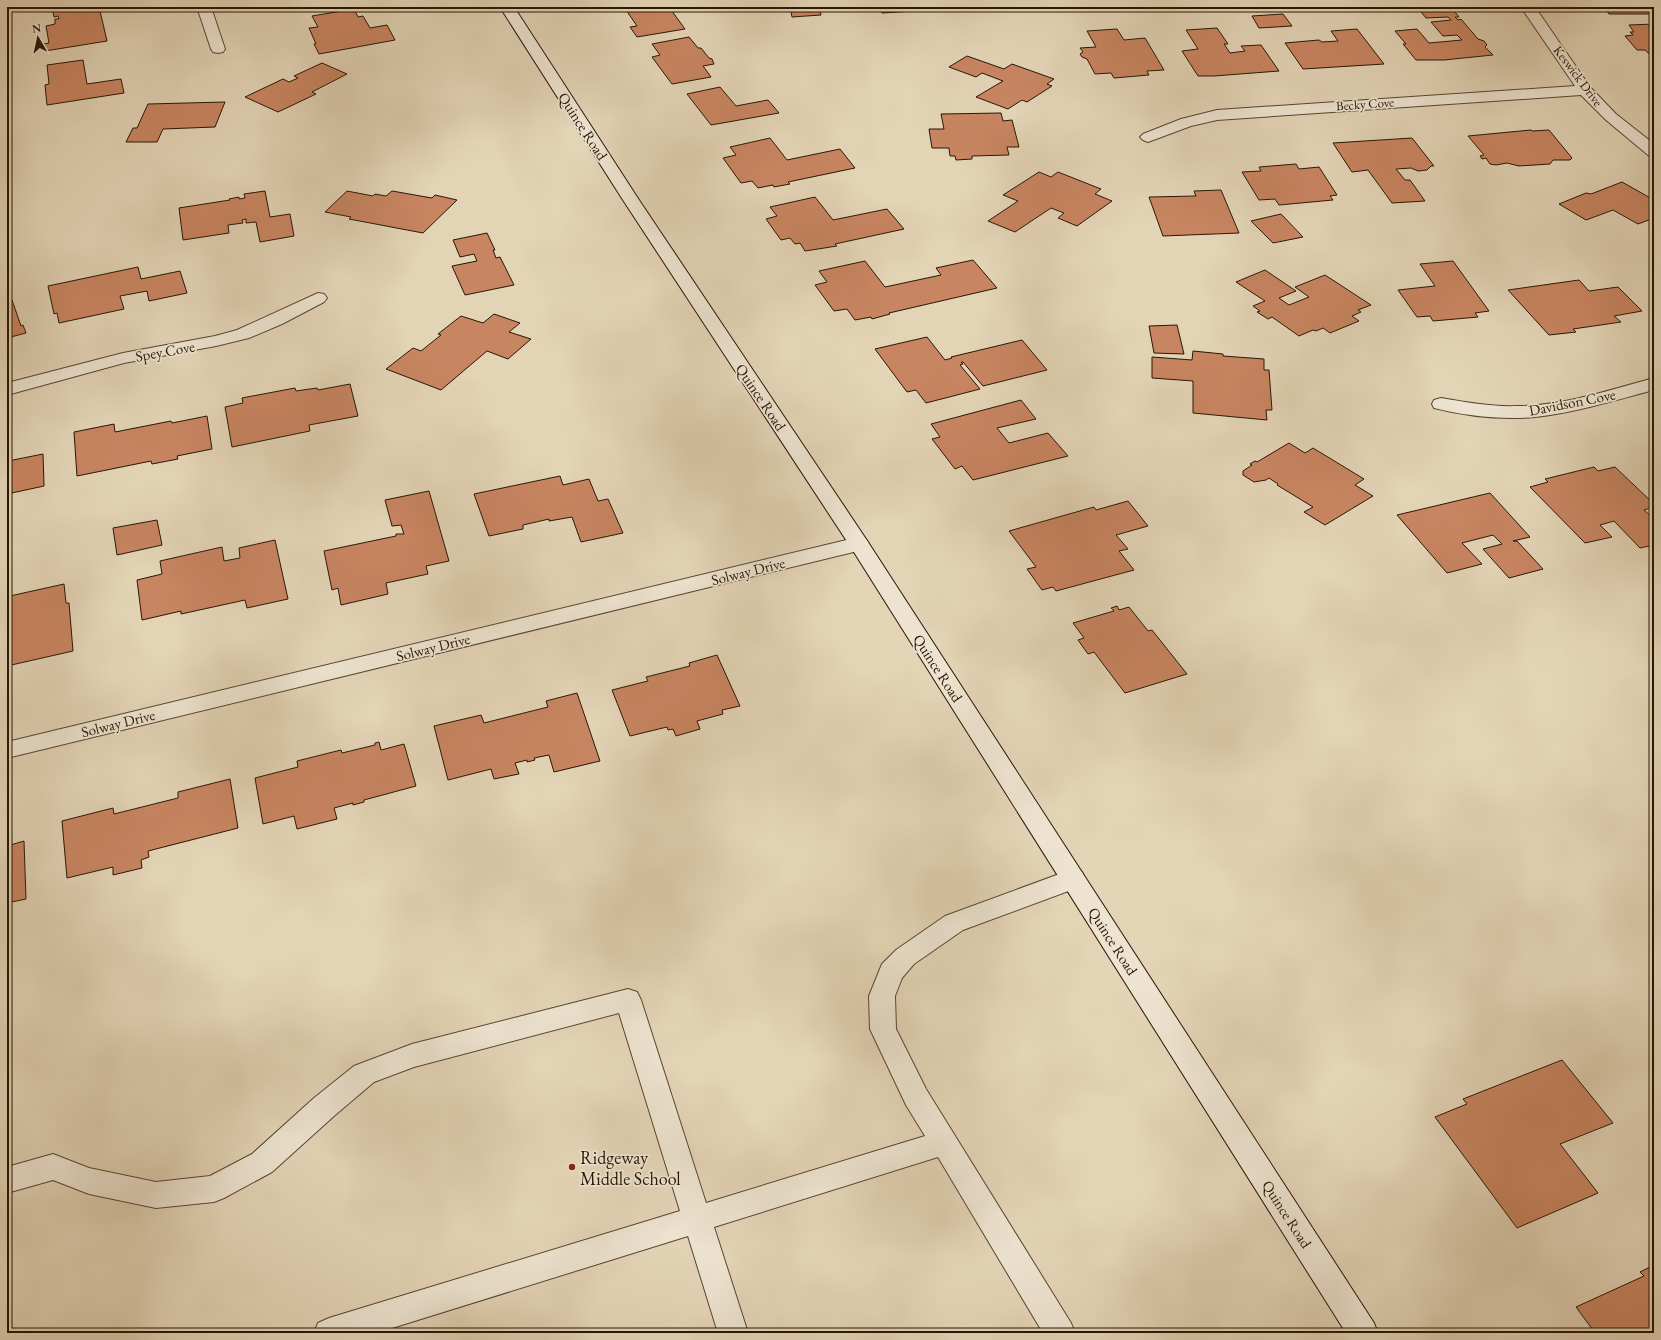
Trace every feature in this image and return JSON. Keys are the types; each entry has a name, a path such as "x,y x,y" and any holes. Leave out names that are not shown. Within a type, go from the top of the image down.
{"street":[{"path":"204,7 218,50"},
{"name":"Quince Road","path":"507,7 631,200 859,544 1363,1333"},
{"name":"Keswick Drive","path":"1528,7 1585,90 1611,117 1654,152"},
{"name":"Becky Cove","path":"1148,137 1186,122 1230,114 1585,90"},
{"name":"Spey Cove","path":"7,390 123,358 216,341 243,334 276,320 318,298"},
{"name":"Davidson Cove","path":"1441,404 1517,412 1543,410 1580,403 1654,384"},
{"name":"Solway Drive","path":"7,750 859,544"},
{"path":"1060,1333 916,1097 883,1028 882,996 891,972 905,957 954,923 1073,879"},
{"path":"7,1180 53,1167 89,1181 156,1195 214,1189 262,1163 324,1107 364,1074 412,1056 628,1000 733,1333"},
{"path":"329,1333 944,1143"}],"building":[{"path":"96,7 97,12 100,11 107,41 45,51 44,44 49,43 46,26 55,24 55,19 59,19 58,16 54,17 53,12 56,11 56,8"},
{"path":"624,7 669,7 685,29 637,37 630,27 637,26"},
{"path":"790,7 819,7 821,15 792,17"},
{"path":"879,7 913,7 914,11 882,13"},
{"path":"1417,7 1451,7 1459,17 1455,17 1458,20 1461,19 1478,39 1484,41 1487,45 1485,47 1493,55 1444,60 1416,60 1403,44 1406,44 1395,31 1417,29 1429,43 1462,40 1457,35 1443,36 1431,22 1451,20 1448,17 1426,18"},
{"path":"1604,7 1649,7 1654,14 1609,14"},
{"path":"354,9 358,17 363,16 370,28 387,25 395,40 319,54 309,28 318,27 312,16"},
{"path":"1283,14 1292,26 1259,28 1252,16"},
{"path":"1654,24 1654,58 1645,50 1637,50 1625,36 1633,35 1630,32 1634,32 1629,25"},
{"path":"1217,28 1228,44 1224,44 1230,53 1245,51 1241,46 1261,45 1279,71 1198,76 1182,51 1198,49 1186,30"},
{"path":"1117,29 1124,40 1145,38 1164,70 1147,71 1149,75 1114,78 1111,73 1095,74 1087,59 1082,57 1080,54 1083,52 1080,48 1096,47 1087,31"},
{"path":"1357,29 1384,64 1303,69 1285,43 1319,40 1322,42 1338,41 1331,31"},
{"path":"689,37 698,48 701,48 709,58 712,59 714,64 703,66 711,77 672,84 652,57 660,55 652,44"},
{"path":"967,56 1004,69 1012,64 1054,79 1047,84 1052,86 1027,102 1022,100 1008,109 976,97 1003,81 982,73 976,77 949,67"},
{"path":"83,60 87,84 121,79 124,93 47,105 45,85 49,84 47,65"},
{"path":"322,63 347,74 312,92 316,94 278,112 245,97 283,79 289,82 298,78 294,76"},
{"path":"720,87 736,106 768,100 779,113 711,125 687,94"},
{"path":"225,102 215,127 163,129 157,142 126,142 133,128 137,128 148,104"},
{"path":"1001,113 1003,121 1012,120 1019,147 1007,147 1009,155 972,156 972,159 956,160 955,156 950,156 949,148 932,148 929,129 944,129 941,114"},
{"path":"1531,130 1549,130 1572,158 1570,160 1553,160 1550,164 1519,166 1507,163 1496,165 1490,164 1486,158 1482,159 1480,156 1484,155 1468,136"},
{"path":"770,138 787,160 840,149 855,168 788,182 790,184 774,187 773,185 758,188 752,181 741,183 723,158 736,155 730,147"},
{"path":"1412,138 1434,166 1431,166 1427,170 1418,171 1411,168 1396,169 1405,180 1410,180 1425,201 1392,203 1368,170 1352,172 1333,143"},
{"path":"1296,164 1299,169 1319,167 1337,195 1330,196 1333,200 1279,205 1275,199 1259,200 1242,172 1261,171 1259,167"},
{"path":"1039,172 1051,177 1058,172 1101,189 1095,194 1112,201 1077,226 1058,218 1064,213 1051,208 1015,232 988,221 1018,201 1003,195"},
{"path":"1622,182 1654,200 1654,218 1638,224 1613,210 1586,220 1559,204 1586,193 1591,194"},
{"path":"1221,190 1239,233 1163,236 1149,197 1196,196 1194,191"},
{"path":"265,191 270,217 290,214 294,236 260,242 256,222 246,223 246,219 242,220 243,223 228,225 229,233 183,240 179,208 230,200 229,199 239,197 239,199 245,198 244,194"},
{"path":"347,191 373,196 375,194 386,196 392,191 432,198 435,195 457,200 423,233 349,219 351,217 325,212"},
{"path":"815,197 833,220 887,209 904,229 835,244 837,246 805,251 800,243 795,244 790,238 781,240 766,219 777,216 770,207"},
{"path":"1281,214 1303,237 1273,243 1251,221"},
{"path":"487,233 495,250 493,250 496,258 500,257 514,285 465,295 452,266 477,261 474,254 460,257 453,240"},
{"path":"973,260 997,288 889,313 890,314 872,319 871,317 855,320 847,309 834,311 815,285 827,282 819,271 865,261 885,287 941,275 936,268"},
{"path":"1453,261 1489,311 1475,313 1478,317 1433,321 1430,316 1417,317 1398,290 1435,286 1420,264"},
{"path":"138,267 141,279 180,271 187,293 149,301 147,291 120,296 124,309 59,323 57,313 54,314 48,286"},
{"path":"1265,270 1296,291 1279,298 1289,305 1309,297 1295,287 1325,275 1371,305 1358,310 1361,312 1352,316 1359,321 1330,333 1323,328 1316,331 1313,330 1299,336 1272,317 1268,319 1257,312 1260,311 1253,306 1265,301 1236,282"},
{"path":"1579,280 1589,291 1618,287 1642,311 1614,316 1621,322 1573,329 1576,332 1549,335 1508,290"},
{"path":"12,300 21,326 23,325 26,333 7,338 7,301"},
{"path":"494,314 520,323 509,332 531,339 508,359 487,351 441,390 386,369 413,348 421,351 441,335 438,334 461,316 483,323"},
{"path":"1177,325 1184,354 1154,353 1149,326"},
{"path":"927,337 945,360 952,358 951,357 1022,340 1047,370 983,386 963,362 961,362 963,364 960,365 980,389 926,403 916,390 907,392 875,349"},
{"path":"1193,351 1223,354 1223,356 1264,359 1264,370 1269,370 1272,410 1266,410 1267,420 1193,413 1193,381 1152,378 1152,357 1192,360"},
{"path":"350,384 358,416 309,425 310,431 232,447 225,407 243,403 242,398 295,388 296,391 317,388 318,390"},
{"path":"1021,400 1036,419 997,428 1009,443 1048,433 1068,456 973,480 962,466 955,469 932,439 940,437 931,424"},
{"path":"207,416 212,449 177,456 178,459 152,464 151,461 77,476 74,432 114,424 115,432 171,421 172,423"},
{"path":"1289,443 1305,453 1313,448 1364,479 1355,485 1373,496 1325,525 1304,512 1313,507 1277,485 1278,484 1269,478 1254,482 1243,475 1243,471 1252,465 1250,464 1255,461 1257,462"},
{"path":"43,454 44,486 7,494 7,457 8,461"},
{"path":"1594,467 1598,471 1615,467 1654,504 1654,507 1644,510 1654,519 1654,545 1640,548 1614,521 1600,525 1612,537 1585,543 1530,487 1548,482 1545,479"},
{"path":"560,476 563,485 589,479 598,501 608,499 623,533 581,542 572,517 549,521 549,519 523,525 523,529 489,536 474,494"},
{"path":"429,491 449,561 426,566 428,574 386,583 388,594 341,605 338,588 332,590 324,551 396,536 396,534 404,534 401,525 392,526 385,500"},
{"path":"1490,493 1530,537 1513,541 1517,541 1543,569 1509,578 1483,549 1502,544 1493,535 1462,543 1482,564 1447,573 1397,515"},
{"path":"1128,501 1148,526 1116,535 1128,549 1119,551 1134,570 1056,591 1053,587 1042,590 1027,569 1036,567 1009,531 1094,507 1096,510"},
{"path":"157,520 162,545 117,555 113,528"},
{"path":"275,540 288,599 247,608 245,600 181,614 181,611 142,620 137,580 162,574 160,561 222,547 224,561 240,558 239,548"},
{"path":"64,584 66,603 69,603 73,651 7,666 7,585 9,585 10,596"},
{"path":"1117,606 1119,610 1129,607 1148,631 1152,630 1187,674 1125,693 1094,652 1088,654 1078,640 1084,638 1073,623 1114,611 1111,608"},
{"path":"717,655 740,706 722,710 723,714 697,721 700,729 676,736 673,729 668,730 667,727 630,736 612,690 648,681 646,677 690,666 689,663"},
{"path":"577,693 600,761 554,772 549,755 534,758 535,760 527,762 527,760 515,763 519,774 494,779 491,769 448,780 434,726 481,715 484,723 548,707 546,701"},
{"path":"379,742 381,750 404,744 416,786 364,800 364,802 353,805 353,803 334,808 337,819 297,829 294,816 263,824 255,778 298,767 297,761 341,750 342,753 375,745 375,743"},
{"path":"230,779 238,828 148,851 149,857 141,860 142,868 113,875 113,867 67,878 62,821 113,808 114,814 178,798 178,792"},
{"path":"24,841 26,899 7,903 7,846"},
{"path":"1562,1060 1613,1123 1560,1144 1598,1193 1517,1228 1435,1117 1467,1104 1463,1099"},
{"path":"1654,1265 1654,1333 1595,1333 1576,1307 1644,1276 1640,1272"}],"place":[{"name":"Ridgeway Middle School","path":"572,1167"}]}
